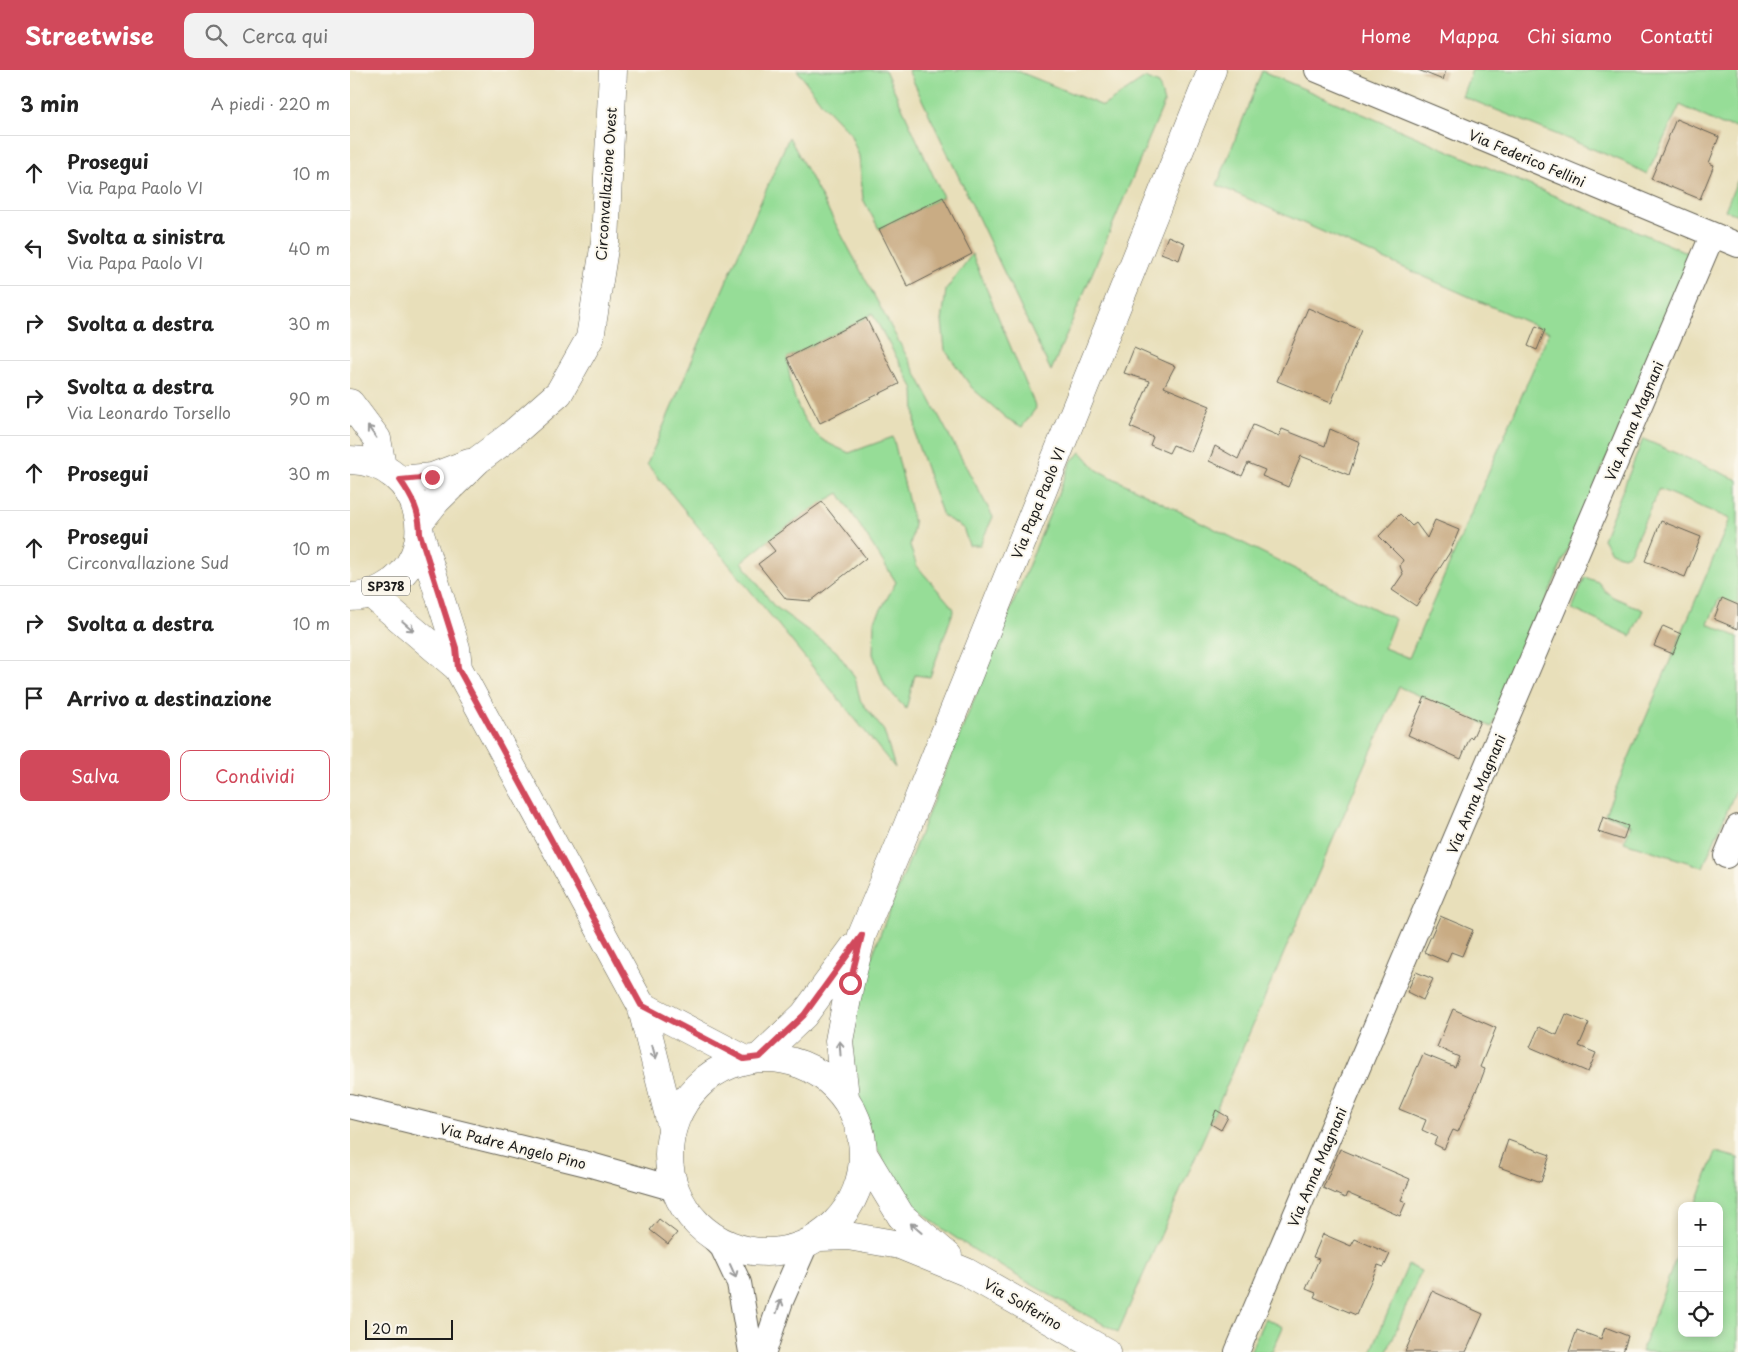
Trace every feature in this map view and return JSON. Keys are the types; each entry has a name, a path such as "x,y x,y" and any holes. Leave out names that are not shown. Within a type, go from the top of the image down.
{"street":[{"name":"Circonvallazione Ovest","path":"478,460 510,436 559,392 590,338 605,242 613,70"},
{"name":"Via Papa Paolo VI","path":"845,1097 839,1041 850,983 862,935 911,818 1212,70"},
{"name":"Via Federico Fellini","path":"1317,70 1712,236 1738,245"},
{"name":"Via Anna Magnani","path":"1237,1352 1712,236"},
{"path":"350,402 377,439 391,474 413,499 456,648 458,668 641,1005 672,1128"},
{"path":"350,460 362,460 391,474 432,477 478,460"},
{"path":"420,527 437,500 478,460"},
{"name":"SP378","path":"361,596 396,581 412,560 420,527"},
{"path":"361,596 458,668"},
{"path":"1726,856 1738,827"},
{"name":"Via Papa Paolo VI","path":"752,1058 804,1015 862,935"},
{"path":"641,1005 752,1058"},
{"path":"706,1231 729,1245 754,1252 781,1251 813,1240 838,1221 852,1202 861,1179 864,1155 862,1135 858,1122 845,1097 828,1079 808,1066 784,1058 752,1058 720,1068 698,1084 682,1104 672,1128 668,1159 675,1189 688,1212 706,1231 722,1247 739,1284 751,1352"},
{"name":"Via Padre Angelo Pino","path":"350,1106 592,1165 675,1189"},
{"name":"Via Solferino","path":"864,1155 901,1216 966,1272"},
{"name":"Via Solferino","path":"813,1240 848,1236 900,1245 966,1272 1106,1352"},
{"path":"764,1352 780,1301 813,1240"}],"green space":[{"path":"797,70 885,70 943,197 879,229 863,199 859,156 850,133 824,106"},
{"path":"908,70 1015,70 1103,106 1145,78 1159,84 1164,103 1051,371"},
{"path":"1472,70 1738,70 1738,127 1722,125 1680,105 1647,174 1622,161 1462,96"},
{"path":"1262,71 1693,255 1492,727 1399,687 1118,1332 978,1252 925,1215 903,1193 886,1166 864,1117 853,1065 852,1047 852,1035 859,998 879,938 1072,460 1081,452 1097,470 1395,619 1384,648 1409,658 1549,332 1217,185"},
{"path":"789,137 993,517 980,545 969,545 963,528 943,516 916,440 914,389 872,313 866,318 787,358 795,400 810,428 821,439 849,453 893,437 914,524 910,546 917,566 954,609 930,677 915,675 906,709 885,686 873,654 874,622 896,582 839,493 789,525 742,562 773,605 836,651 855,677 860,700 884,731 895,768 647,464"},
{"path":"1738,179 1738,215 1725,210"},
{"path":"972,254 1036,408 1022,427 1006,418 972,388 945,350 942,321 946,290"},
{"path":"1643,439 1738,480 1738,607 1719,599 1708,624 1738,637 1738,785 1703,867 1624,842 1631,825 1605,814 1730,519 1659,489 1630,553 1623,556 1611,552 1603,539"},
{"path":"1585,577 1598,582 1613,597 1643,610 1631,636 1572,609"},
{"path":"1716,1152 1738,1158 1738,1352 1641,1352 1678,1253 1678,1337 1723,1337 1723,1202 1697,1202"},
{"path":"1408,1265 1421,1271 1387,1352 1371,1352"},
{"path":"1265,1318 1283,1327 1272,1352 1250,1352"}],"building":[{"path":"1418,70 1446,70 1443,80"},
{"path":"1676,119 1719,137 1709,163 1714,165 1700,199 1651,179"},
{"path":"943,197 972,254 908,287 879,229"},
{"path":"1168,236 1185,243 1179,260 1161,253"},
{"path":"1308,308 1361,330 1331,403 1277,381"},
{"path":"866,318 899,384 820,423 787,358"},
{"path":"1536,326 1545,330 1537,350 1528,346"},
{"path":"1134,348 1175,366 1164,387 1210,406 1191,452 1173,445 1169,453 1150,445 1153,437 1130,427 1150,381 1124,373"},
{"path":"1253,425 1279,436 1282,429 1325,446 1330,429 1360,442 1349,475 1301,456 1288,487 1262,476 1265,470 1248,463 1242,476 1209,461 1215,446 1238,459"},
{"path":"822,502 866,558 811,601 786,599 758,564 775,551 767,541"},
{"path":"1400,514 1412,526 1416,523 1427,538 1435,520 1459,530 1450,552 1416,606 1392,590 1403,574 1400,566 1403,560 1379,536"},
{"path":"1661,521 1701,537 1685,577 1645,561"},
{"path":"1722,598 1738,605 1738,629 1714,619"},
{"path":"1663,626 1681,634 1673,654 1654,646"},
{"path":"1425,697 1480,721 1472,739 1470,737 1461,759 1408,735"},
{"path":"1603,817 1628,826 1623,840 1598,832"},
{"path":"1440,916 1473,930 1462,956 1451,952 1447,962 1424,952"},
{"path":"1416,972 1433,979 1423,1000 1407,992"},
{"path":"1453,1009 1496,1028 1480,1067 1485,1069 1481,1080 1458,1132 1453,1130 1444,1149 1434,1144 1437,1137 1422,1130 1426,1120 1399,1109 1423,1054 1455,1067 1459,1057 1437,1047"},
{"path":"1566,1014 1589,1023 1579,1046 1596,1053 1588,1072 1530,1047 1539,1027 1557,1035"},
{"path":"1216,1110 1228,1117 1221,1130 1211,1124"},
{"path":"1508,1140 1550,1155 1541,1182 1499,1167"},
{"path":"1340,1149 1410,1179 1401,1200 1406,1202 1400,1216 1347,1193 1345,1198 1323,1188"},
{"path":"659,1219 677,1233 668,1244 650,1230"},
{"path":"1323,1234 1351,1246 1355,1239 1390,1254 1384,1267 1378,1265 1356,1315 1314,1297 1316,1293 1306,1289 1319,1259 1313,1257"},
{"path":"1432,1291 1483,1314 1466,1352 1405,1352"},
{"path":"1605,1327 1628,1336 1623,1352 1569,1352 1577,1330 1601,1339"}],"route":[{"path":"432,477 400,480 413,499 420,521 420,534 456,648 458,668 641,1005 744,1059 760,1057 804,1015 862,935 850,983"}]}
